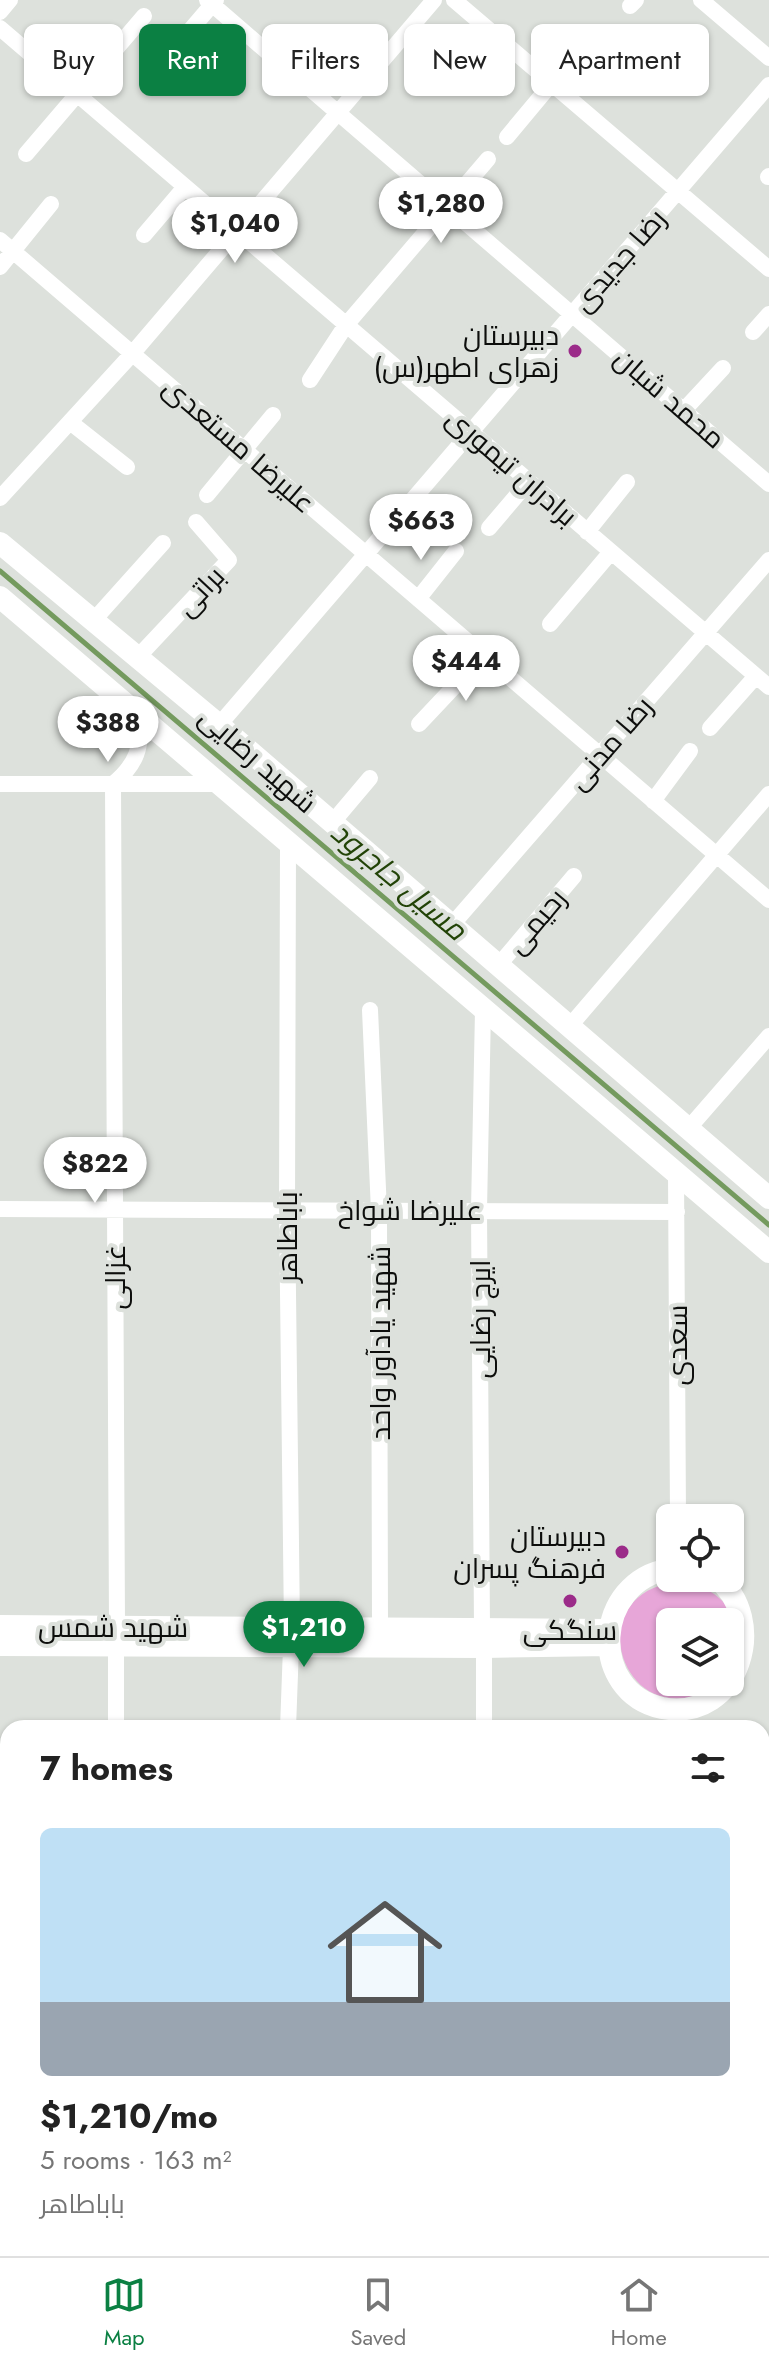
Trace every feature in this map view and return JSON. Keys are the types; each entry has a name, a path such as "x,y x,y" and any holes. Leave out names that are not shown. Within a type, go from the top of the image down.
{"main road":[{"name":"شهید رضایی","path":"0,543 219,725 769,1198"},
{"name":"شهید رضایی","path":"0,597 769,1252"},
{"path":"656,1572 637,1582 622,1597 612,1618 609,1637 612,1662 622,1681 638,1697 680,1719 722,1696 737,1681 760,1639 732,1592"},
{"name":"شهید شمس","path":"0,1626 116,1636 609,1637"},
{"name":"شهید شمس","path":"291,1638 380,1628 483,1638"},
{"name":"شهید شمس","path":"0,1645 116,1636"}],"street":[{"path":"0,12 10,0"},
{"path":"0,498 132,354 434,0"},
{"path":"454,0 531,65"},
{"path":"701,0 769,58"},
{"path":"194,24 212,1"},
{"name":"محمد شبان","path":"212,1 337,114 767,478"},
{"path":"123,40 144,16"},
{"name":"برادران تیموری","path":"0,28 24,49"},
{"name":"رضا جدیدی","path":"219,725 769,85"},
{"path":"26,154 75,96"},
{"name":"برادران تیموری","path":"79,96 763,682"},
{"path":"507,137 550,96"},
{"path":"567,96 769,269"},
{"path":"310,380 346,325 488,159"},
{"path":"144,235 185,187"},
{"path":"0,267 51,204"},
{"name":"علیرضا مستعدی","path":"0,240 769,900"},
{"path":"753,332 769,314"},
{"path":"684,410 723,368"},
{"path":"207,495 273,415"},
{"path":"70,422 127,467"},
{"path":"489,528 529,481"},
{"path":"587,532 627,482"},
{"name":"براتی","path":"137,658 229,560 196,522"},
{"path":"93,621 163,543"},
{"path":"418,599 456,551"},
{"path":"550,624 611,552"},
{"name":"رضا مدنی","path":"451,926 706,633 763,580 769,560"},
{"path":"419,724 484,655"},
{"path":"710,728 763,682"},
{"path":"113,784 128,772 138,755 142,736 139,717"},
{"path":"653,801 690,751"},
{"path":"332,823 370,778"},
{"path":"0,784 217,784"},
{"name":"غزالی","path":"113,784 116,1720"},
{"path":"569,1027 769,794"},
{"name":"باباطاهر","path":"288,845 291,1638 288,1720"},
{"name":"رحیمی","path":"498,966 574,876"},
{"name":"شهید یادآور واحد","path":"370,1010 379,1211 380,1628"},
{"name":"ایرج رضایی","path":"483,1010 479,1210 484,1720"},
{"path":"688,1129 769,1036"},
{"name":"سعدی","path":"676,1172 678,1504"},
{"name":"علیرضا شواخ","path":"0,1209 677,1212"}],"shaded area":[{"path":"656,1588 656,1592 710,1592 727,1608 656,1608 656,1693 647,1690 630,1673 622,1651 621,1627 631,1606"}],"waterway":[{"name":"مسیل جاجرود","path":"0,571 769,1225"}],"place":[{"name":"دبیرستان زهرای اطهر(س)","path":"575,351"},
{"name":"دبیرستان فرهنگ پسران","path":"622,1552"},
{"name":"سنگکی","path":"570,1601"}]}
